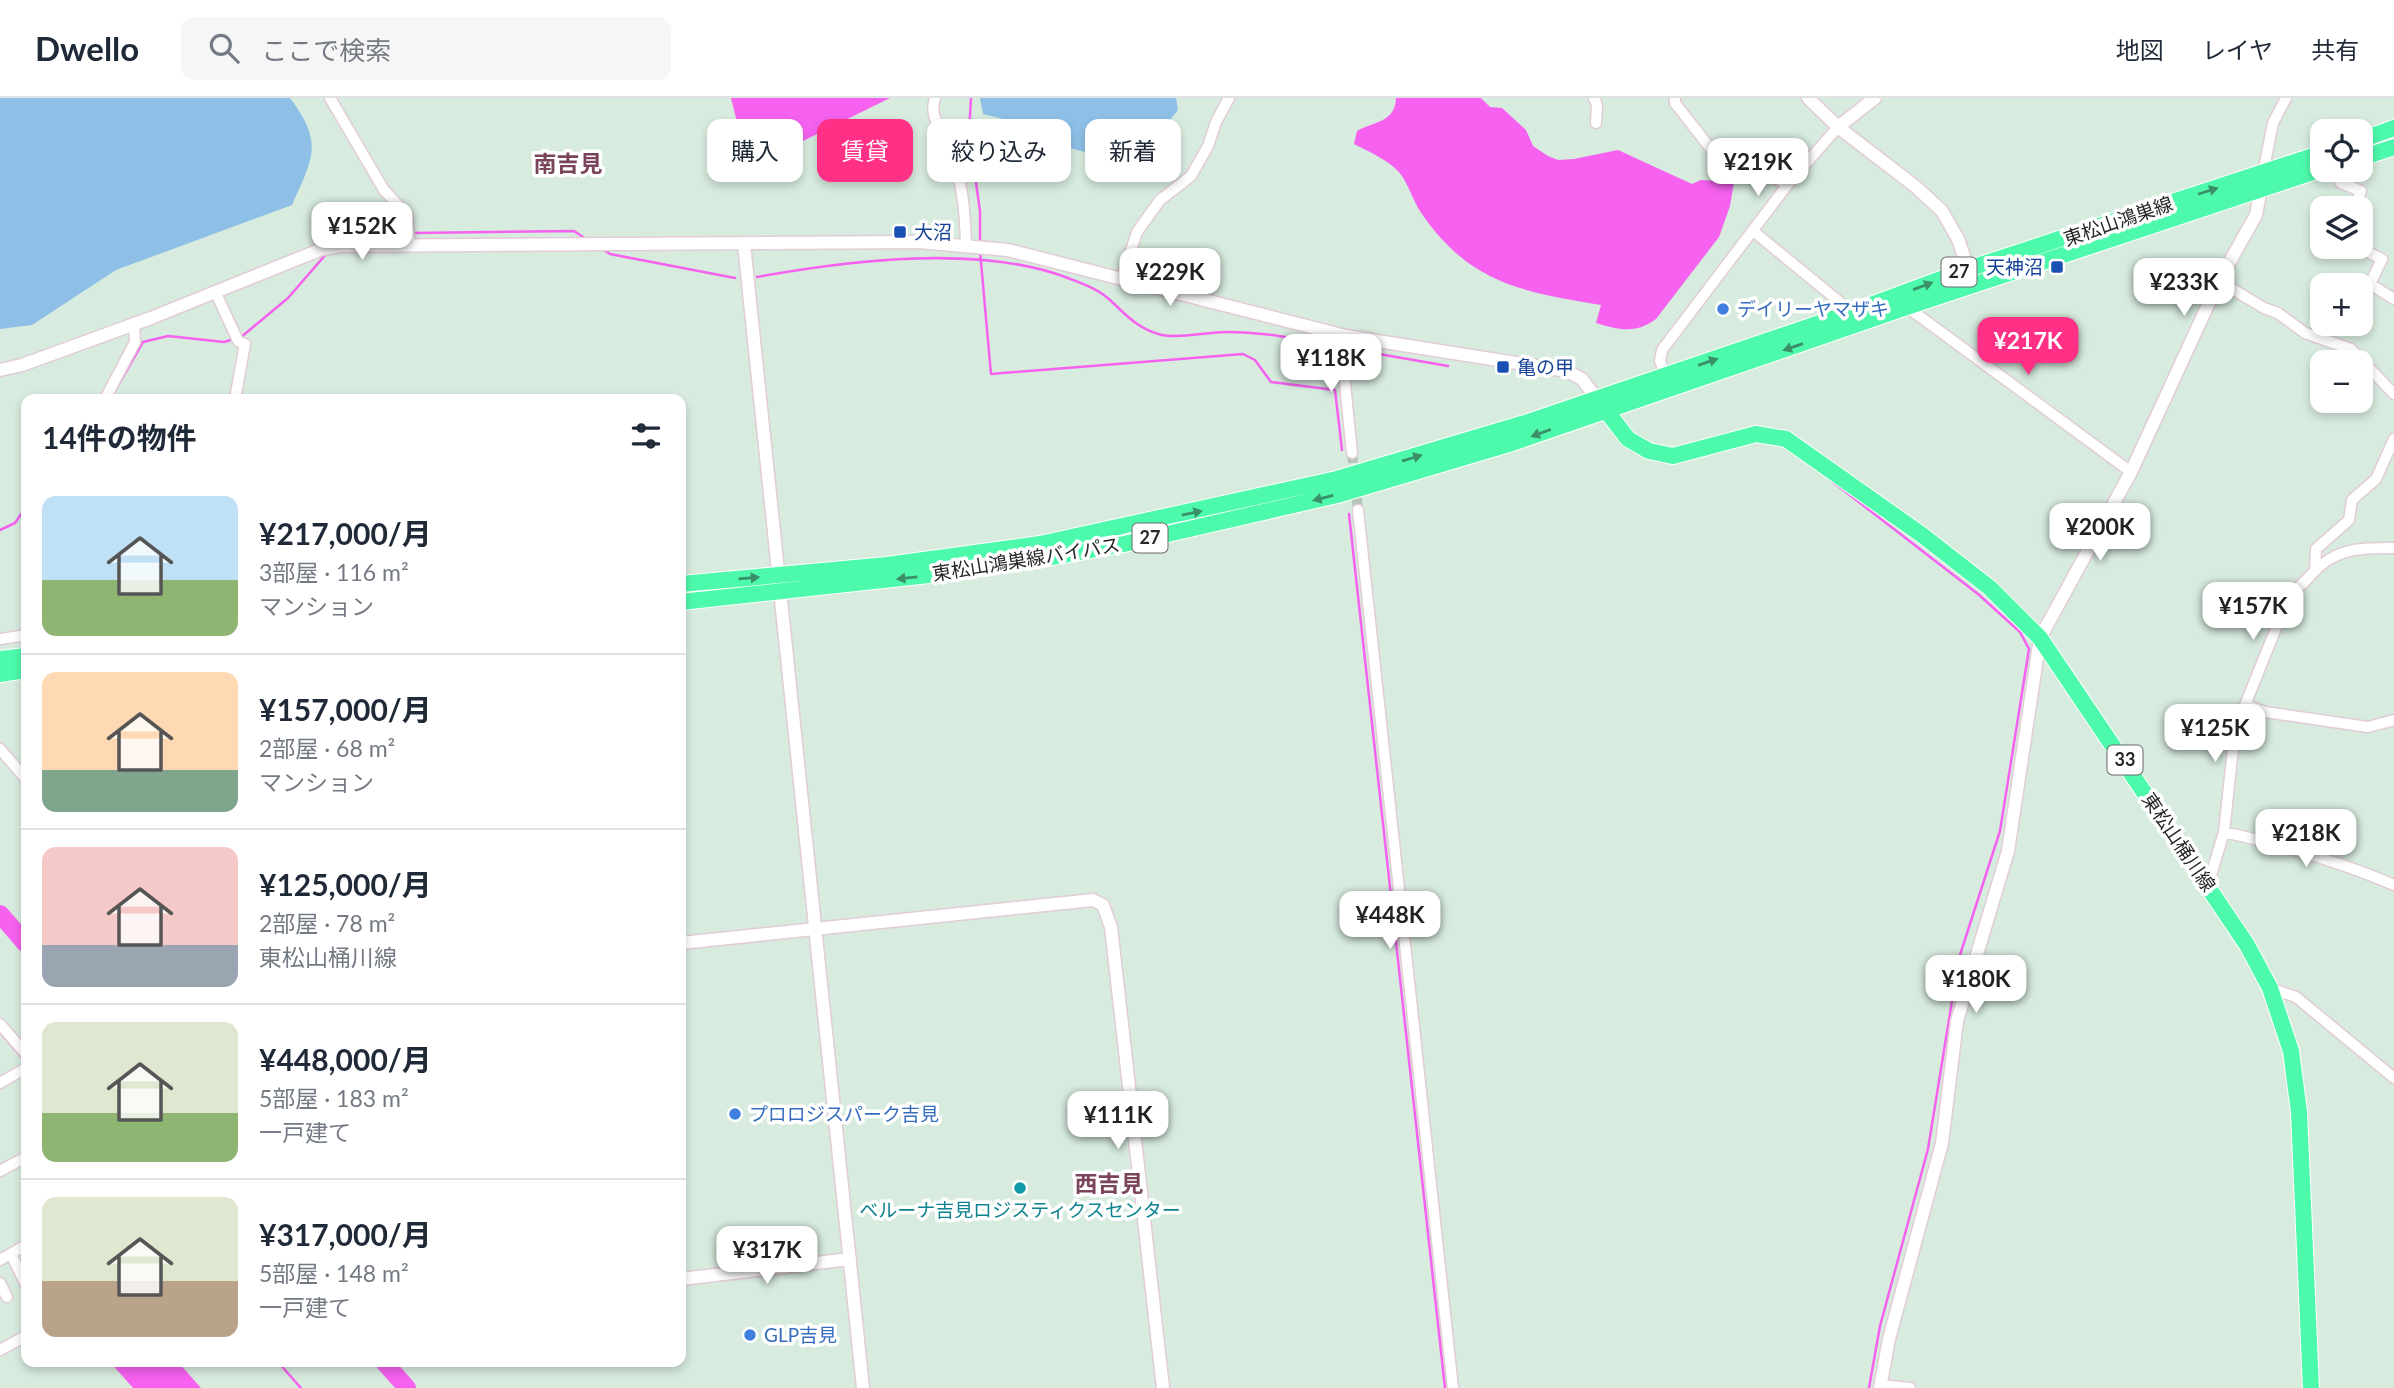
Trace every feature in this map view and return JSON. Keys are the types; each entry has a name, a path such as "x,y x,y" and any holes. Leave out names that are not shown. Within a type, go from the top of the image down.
{"main road":[{"path":"2373,136 2394,128"},
{"path":"2373,154 2394,147"},
{"name":"東松山鴻巣線","path":"1601,405 1974,285 2262,180 2310,158"},
{"name":"東松山鴻巣線","path":"1601,405 1666,376 1968,269 2262,180 2310,171"},
{"name":"東松山鴻巣線バイパス","path":"686,584 887,565 1040,544 1277,494 1601,405"},
{"name":"東松山鴻巣線バイパス","path":"686,601 1031,561 1216,524 1415,474 1601,405"},
{"name":"東松山桶川線","path":"1601,405 1628,439 1649,451 1673,456 1756,434 1786,439 1922,535 1990,588 2040,638 2248,945 2270,988 2291,1051 2299,1112 2311,1388"},
{"path":"0,659 21,657"},
{"path":"0,674 21,671"}],"street":[{"path":"330,98 384,190 407,215 410,245"},
{"path":"935,98 932,106 936,125 958,171 966,244"},
{"path":"1122,278 1137,232 1160,200 1191,176 1208,146 1216,122 1229,98"},
{"path":"1594,98 1597,106 1596,123"},
{"path":"1675,98 1675,103 1725,167 1760,172 1787,184"},
{"path":"1808,98 1838,127 1916,187 1942,211 1958,239 1974,285"},
{"path":"1666,376 1660,361 1662,350 1787,184 1838,127 1875,98"},
{"path":"1910,1388 1880,1387 1889,1339 1941,1143 1957,1021 2008,851 2040,638 2131,472 2219,281 2256,215 2273,123 2286,98"},
{"path":"2341,182 2361,191 2359,196"},
{"path":"1753,231 1852,312"},
{"path":"0,370 22,365 134,323 322,249 410,245 845,241 966,244 1008,250 1346,336 1567,371 1582,379 1601,405"},
{"path":"744,244 863,1388"},
{"path":"2373,255 2382,259 2370,284 2394,299"},
{"path":"2219,281 2264,308 2278,313 2305,333 2351,349 2394,394"},
{"path":"215,291 238,341 245,344 236,394"},
{"path":"1907,307 2131,472"},
{"path":"107,394 135,342 134,323"},
{"path":"1346,336 1342,354 1352,453"},
{"path":"2315,571 2316,549 2349,520 2352,500 2376,479 2394,439"},
{"path":"1358,510 1453,1388"},
{"path":"2208,885 2224,832 2235,730 2291,591 2300,587 2315,571 2343,552 2357,548 2394,548"},
{"path":"0,639 21,636"},
{"path":"2245,705 2265,712 2368,727 2394,720"},
{"path":"0,749 21,773"},
{"path":"2224,832 2273,843 2356,868 2394,885"},
{"path":"686,942 1093,900 1103,905 1111,927 1163,1388"},
{"path":"2270,988 2296,997 2394,1078"},
{"path":"0,1024 21,1048"},
{"path":"0,1083 21,1071"},
{"path":"0,1171 21,1160"},
{"path":"0,1260 21,1248"},
{"path":"11,1254 21,1275"},
{"path":"686,1278 850,1259"},
{"path":"0,1283 7,1297"},
{"path":"0,1350 21,1339"}],"shaded area":[{"path":"0,98 290,98 308,127 312,151 310,162 292,205 116,270 32,325 0,329"},
{"path":"731,98 890,98 848,119 817,119 817,134 803,141 803,119 736,119"},
{"path":"980,98 1176,98 1178,110 1171,119 1085,119 1085,152 1071,148 1071,119 1003,119 983,114"},
{"path":"1396,98 1481,98 1490,107 1502,108 1526,130 1533,146 1558,160 1618,150 1692,184 1701,180 1734,182 1730,206 1719,237 1656,319 1649,324 1627,329 1596,323 1601,305 1523,289 1479,270 1459,256 1422,214 1399,172 1384,160 1354,144 1357,131 1388,117 1395,106"},
{"path":"114,1367 182,1367 201,1388 133,1388"}],"waterway":[{"path":"971,98 969,133 980,211 980,244"},
{"path":"414,233 574,231 586,239"},
{"path":"336,242 341,236 407,233"},
{"path":"601,248 610,254 735,278"},
{"path":"980,251 991,374 1243,354 1255,360 1271,382 1335,390 1342,450"},
{"path":"240,338 288,298 327,253"},
{"path":"757,277 832,265 914,258 995,261 1033,267 1085,285 1105,296 1140,326 1162,335 1240,332 1336,346"},
{"path":"113,394 143,342 168,336 224,342 234,339"},
{"path":"1350,349 1448,366"},
{"path":"1833,482 1978,594 2020,632 2029,649 2000,831 1959,958 1928,1149 1880,1326 1869,1388"},
{"path":"0,530 15,523 21,514"},
{"path":"1349,514 1445,1388"},
{"path":"0,914 21,938"},
{"path":"0,1032 21,1056"},
{"path":"282,1367 301,1388"},
{"path":"388,1367 407,1388"}],"tunnel":[{"path":"1352,453 1358,510"}],"place":[{"name":"大沼","path":"900,232"},
{"name":"天神沼","path":"2057,267"},
{"name":"デイリーヤマザキ","path":"1723,309"},
{"name":"亀の甲","path":"1503,367"},
{"name":"プロロジスパーク吉見","path":"735,1114"},
{"name":"ベルーナ吉見ロジスティクスセンター","path":"1020,1188"},
{"name":"GLP吉見","path":"750,1335"}],"district":[{"name":"南吉見","path":"568,164"},
{"name":"西吉見","path":"1109,1184"}]}
